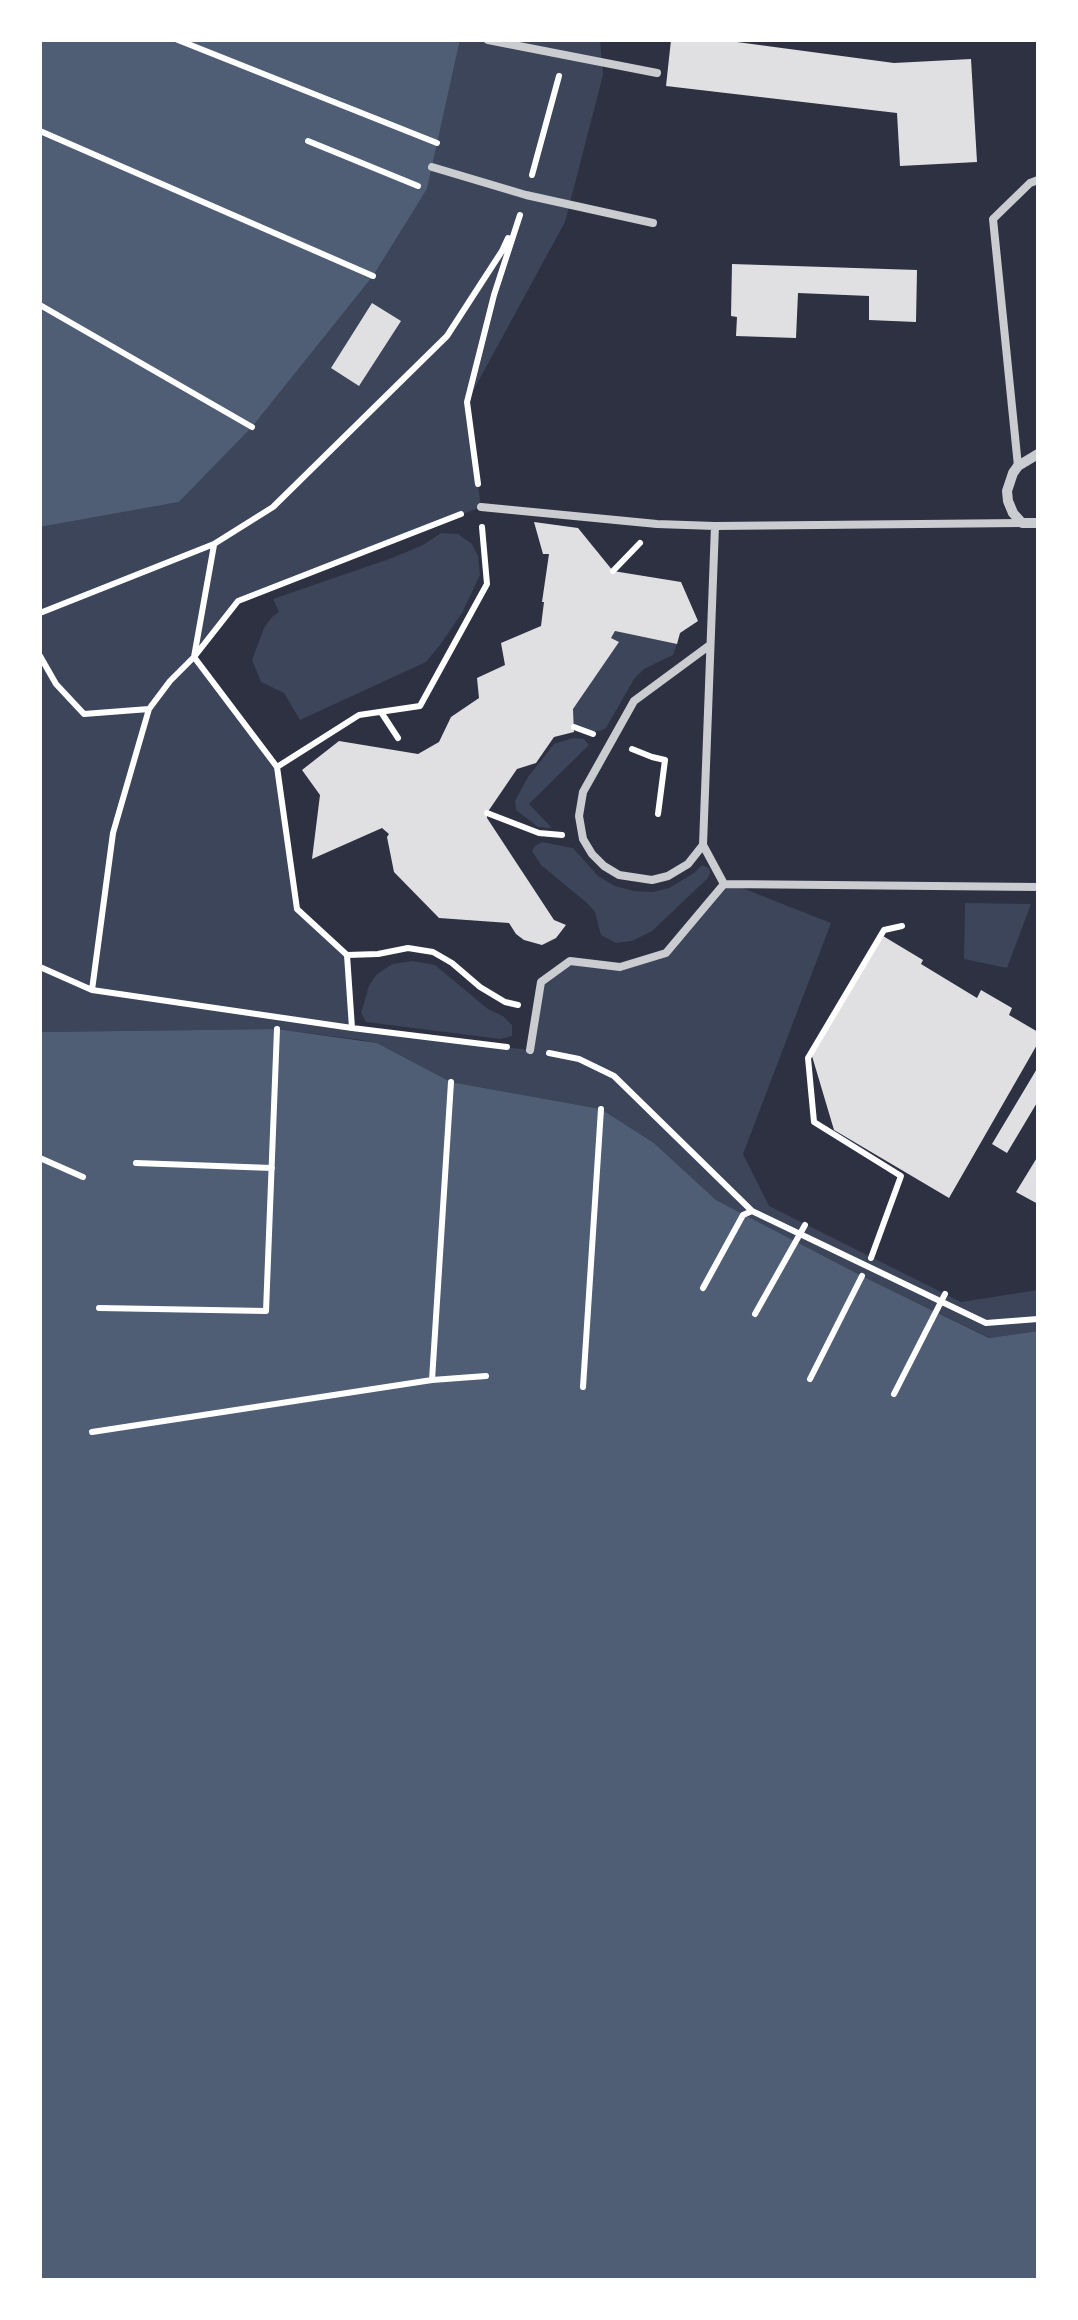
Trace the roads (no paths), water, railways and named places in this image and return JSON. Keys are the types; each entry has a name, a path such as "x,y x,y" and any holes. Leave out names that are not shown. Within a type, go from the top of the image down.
{"street":[{"path":"1038,454 1018,466 1008,491 1013,513 1022,523 1038,523"}],"lane":[{"path":"488,40 657,74"},
{"path":"432,167 526,195 654,223"},
{"path":"1018,466 993,219 1038,180"},
{"path":"481,506 715,526 1022,523"},
{"path":"715,526 702,845 724,884"},
{"path":"702,845 688,864 668,876 636,879 619,875 592,854 583,839 578,816 583,792 634,701 710,645"},
{"path":"724,884 1038,887"},
{"path":"530,1050 541,982 570,961 620,967 666,954 724,884"}]}
